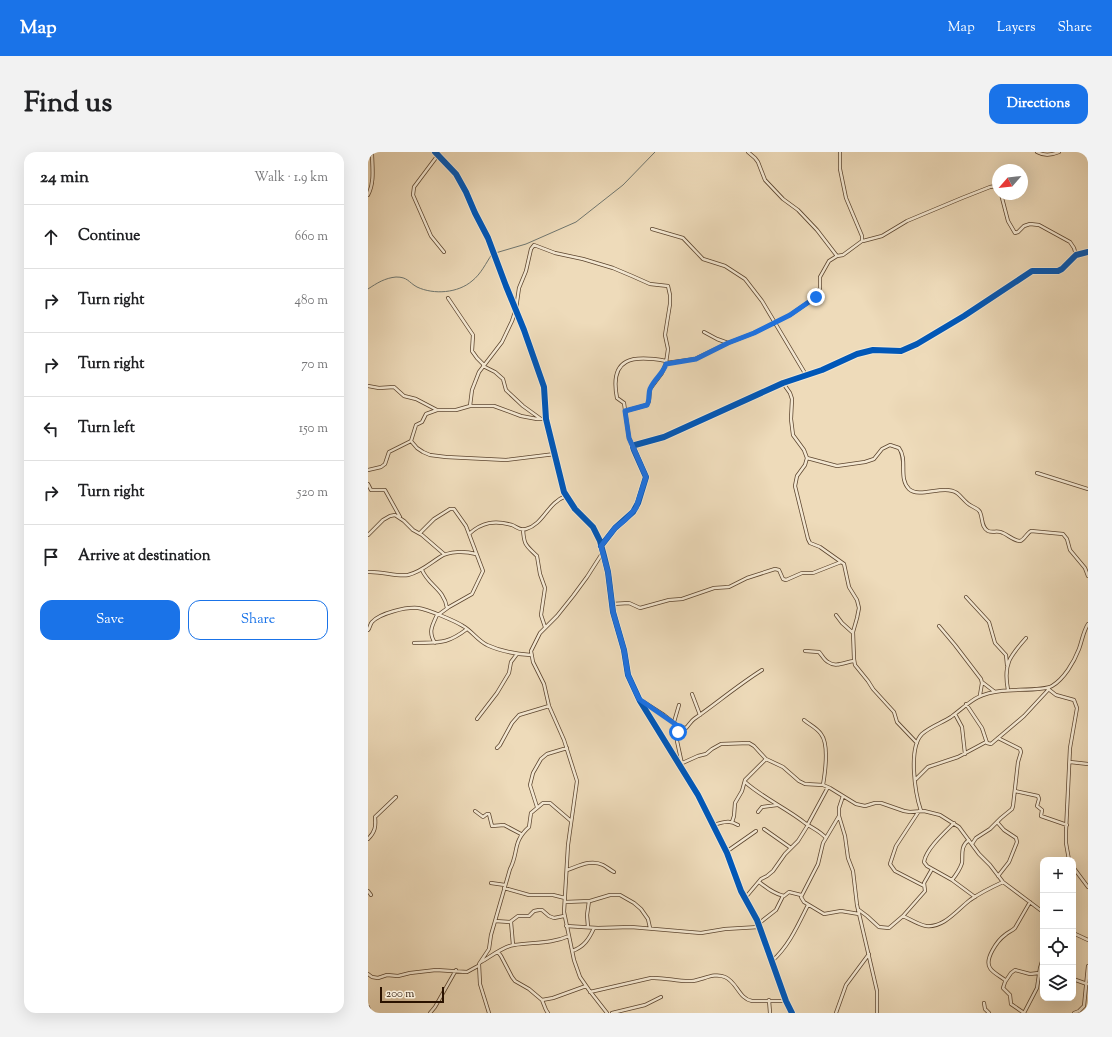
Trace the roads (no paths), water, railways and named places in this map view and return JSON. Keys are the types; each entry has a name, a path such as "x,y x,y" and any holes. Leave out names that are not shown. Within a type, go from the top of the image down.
{"street":[{"path":"368,195 372,181 372,152"},
{"path":"748,152 755,158 765,180 783,199 798,210 817,230 837,256"},
{"path":"840,152 840,169 846,198 862,236 862,241"},
{"path":"1037,152 1045,155 1052,155 1059,152"},
{"path":"444,252 431,236 413,195 414,187 436,153 456,174 466,192 488,238 516,309 544,387 546,419 566,496 575,510 593,527 603,552 608,572 616,624 624,650 628,675 639,699 697,794 726,852 745,898 759,926 786,1001 792,1013"},
{"path":"601,546 615,528 636,508 646,475 629,438 624,403 617,398 616,372 618,369 628,360 646,358 666,362 696,359 728,343 775,323 790,315 816,297 820,288 820,277 826,263 837,256 843,255 862,241 882,236 907,221 992,187"},
{"path":"1003,200 1008,221 1015,233 1024,226 1030,224 1039,225 1070,242 1076,255"},
{"path":"652,229 683,238 703,259 725,266 741,276 757,293 806,375"},
{"path":"470,406 472,390 479,372 507,333 516,309 519,288 526,271 531,249 534,245 555,253 583,259 612,268 650,284 668,286 670,304 665,335 668,349 666,362 662,373 650,389 649,401 647,405 625,411"},
{"path":"633,447 637,444 664,437 783,383 822,370 857,354 873,350 905,350 964,316 1032,271 1058,271 1076,255 1088,252"},
{"path":"448,298 473,335 472,351 477,358 503,379 506,390 523,406 541,419"},
{"path":"704,332 728,343"},
{"path":"783,383 790,393 792,400 791,419 793,435 804,450 807,458 805,466 797,476 795,486 808,539 810,543 820,547 828,554 842,561 846,568 849,587 857,600 859,608 853,633 854,661 857,668 873,689 894,712 897,722 917,743"},
{"path":"368,386 394,388 404,396 416,399 437,410"},
{"path":"368,470 381,467 385,464 389,452 411,441 416,425 422,422 426,414 437,410 456,410 470,406 494,406 521,416 546,419"},
{"path":"411,441 423,452 430,455 446,457 506,460 555,454"},
{"path":"807,458 841,466 874,459 882,449 890,446 899,448 903,454 904,477 907,486 911,491 947,490 955,492 968,504 978,509 986,530 1001,532 1018,540 1022,540 1028,532 1031,531 1063,534 1067,539 1070,550 1087,570 1088,576"},
{"path":"1037,474 1088,489"},
{"path":"368,484 371,490 385,490 401,519"},
{"path":"469,534 477,527 492,522 500,522 523,530 540,520 556,500 566,496"},
{"path":"420,533 434,519 448,509 454,509 466,526 483,571 472,594 447,608 438,615 430,628 431,636 435,643"},
{"path":"368,535 383,520 395,515 412,530 420,533 444,555"},
{"path":"523,530 525,543 537,556 540,574 545,585 541,614 545,627"},
{"path":"368,572 377,571 406,576 422,570 444,555 461,552 476,554"},
{"path":"603,552 584,582 557,616 540,632 532,648 531,655 544,684 549,706 567,748 577,781 568,845 564,916 566,926 576,967 590,992 608,1013"},
{"path":"612,604 629,603 640,608 669,600 682,599 714,588 729,587 747,578 775,569 779,570 783,579 786,580 802,573 813,573 842,561"},
{"path":"422,570 426,579 436,587 443,596 447,608"},
{"path":"966,597 989,622 995,643 1006,655 1008,690"},
{"path":"368,630 373,621 387,613 418,608 453,620 479,641 492,647 517,654 531,655"},
{"path":"836,615 853,633"},
{"path":"916,780 928,767 965,754 986,742 991,744 1024,716 1058,680 1073,661 1088,624"},
{"path":"939,626 982,682 995,692"},
{"path":"414,643 442,642 456,637 467,630"},
{"path":"1007,665 1014,652 1026,638"},
{"path":"805,651 819,652 829,663 835,665 854,661"},
{"path":"477,719 497,693 509,673 511,662 517,654"},
{"path":"639,699 678,726 686,728 694,719 739,685 762,670"},
{"path":"980,696 982,682"},
{"path":"920,810 917,800 914,760 918,739 927,730 955,714 966,704 980,696 1008,690 1048,689 1056,695 1074,700 1077,705 1076,721 1070,748 1066,843 1068,857"},
{"path":"692,694 700,715"},
{"path":"966,704 982,728 986,742"},
{"path":"674,722 679,705"},
{"path":"497,748 512,723 519,715 549,706"},
{"path":"955,714 962,727 965,754"},
{"path":"804,720 824,738 825,756 823,785"},
{"path":"678,726 677,741 680,764"},
{"path":"972,844 974,840 990,829 1012,809 1018,762 1021,752 1020,749 998,738"},
{"path":"680,764 706,754 721,744 749,743 754,746 766,759 783,767 795,778 805,784 823,785 856,804 865,806 881,803 904,811 910,812 920,810 940,815 954,823 1003,882 1040,910"},
{"path":"537,807 530,785 532,773 541,759 547,754 567,748"},
{"path":"732,822 735,803 742,791 746,779 766,759"},
{"path":"1070,762 1088,764"},
{"path":"745,782 808,825 821,832 826,838"},
{"path":"745,898 763,877 768,876 773,871 785,854 798,841 828,787"},
{"path":"1015,791 1038,796 1037,806 1042,810 1041,816 1067,825"},
{"path":"843,796 839,808 839,816 848,858 853,872 858,910 869,954 876,991 877,1013"},
{"path":"368,838 374,833 376,824 375,817 396,797"},
{"path":"489,1013 480,984 479,964 489,949 495,921 518,840 521,834 529,827 530,814 543,802 550,803 572,822"},
{"path":"758,812 762,807 778,805"},
{"path":"920,810 896,846 890,864 895,871 924,887"},
{"path":"474,811 483,817 488,814 492,826 504,825 521,834"},
{"path":"839,816 826,838 817,866 801,895 801,899 808,905 824,914 842,911 859,914"},
{"path":"712,825 732,822 738,825"},
{"path":"997,822 1004,830 1017,840 1009,862 998,876"},
{"path":"954,823 941,836 925,859 925,864 952,880 975,897"},
{"path":"764,829 791,848"},
{"path":"726,852 756,831"},
{"path":"952,880 962,864 961,857 964,843 969,840"},
{"path":"567,870 588,863 594,863 602,865 614,872"},
{"path":"858,910 879,927 889,928 903,916 926,891 924,887 926,879 932,868"},
{"path":"1076,870 1087,883 1088,887"},
{"path":"759,882 772,891 784,896"},
{"path":"903,916 925,926 938,925 975,897 1003,882"},
{"path":"491,883 505,886 528,895 553,895 565,898"},
{"path":"368,891 371,894"},
{"path":"566,926 594,928 650,928 701,932 759,926 776,910 784,896 789,892 801,895"},
{"path":"565,902 589,901 610,895 620,895 641,909 648,919 650,928"},
{"path":"588,927 587,915 589,901"},
{"path":"1005,982 1005,980 990,968 988,962 992,950 1002,937 1015,928 1030,902"},
{"path":"772,961 788,943 808,905"},
{"path":"495,921 506,923 511,922 518,916 529,916 534,911 539,910 542,910 554,918 564,916"},
{"path":"511,922 513,945"},
{"path":"572,951 578,949 584,944 594,928"},
{"path":"1076,934 1088,940"},
{"path":"368,974 372,977 378,978 387,975 398,976 436,970 456,970 467,972 498,952 513,945 548,942 569,936"},
{"path":"498,952 515,981 529,989 542,1000 548,1013"},
{"path":"836,1013 846,985 869,954"},
{"path":"1074,1013 1080,1012 1084,1006 1088,966"},
{"path":"430,1013 456,970"},
{"path":"1015,970 1020,970 1030,974 1039,973 1035,994 1024,1013 1011,1004 1010,995 1003,988 1005,982 1015,970"},
{"path":"590,992 651,978 692,981 712,975 719,975 729,979 746,1000 786,1001"},
{"path":"1076,980 1087,983"},
{"path":"542,1000 553,998 586,986"},
{"path":"612,1013 645,1005 661,997"},
{"path":"769,1000 770,1013"},
{"path":"984,1003 985,1009 989,1013"},
{"path":"368,1006 370,1013"}],"waterway":[{"path":"368,289 378,283 396,277 406,279 424,290 446,292 460,288 466,285 481,272 492,254 526,244 576,222 623,185 655,152"}]}
